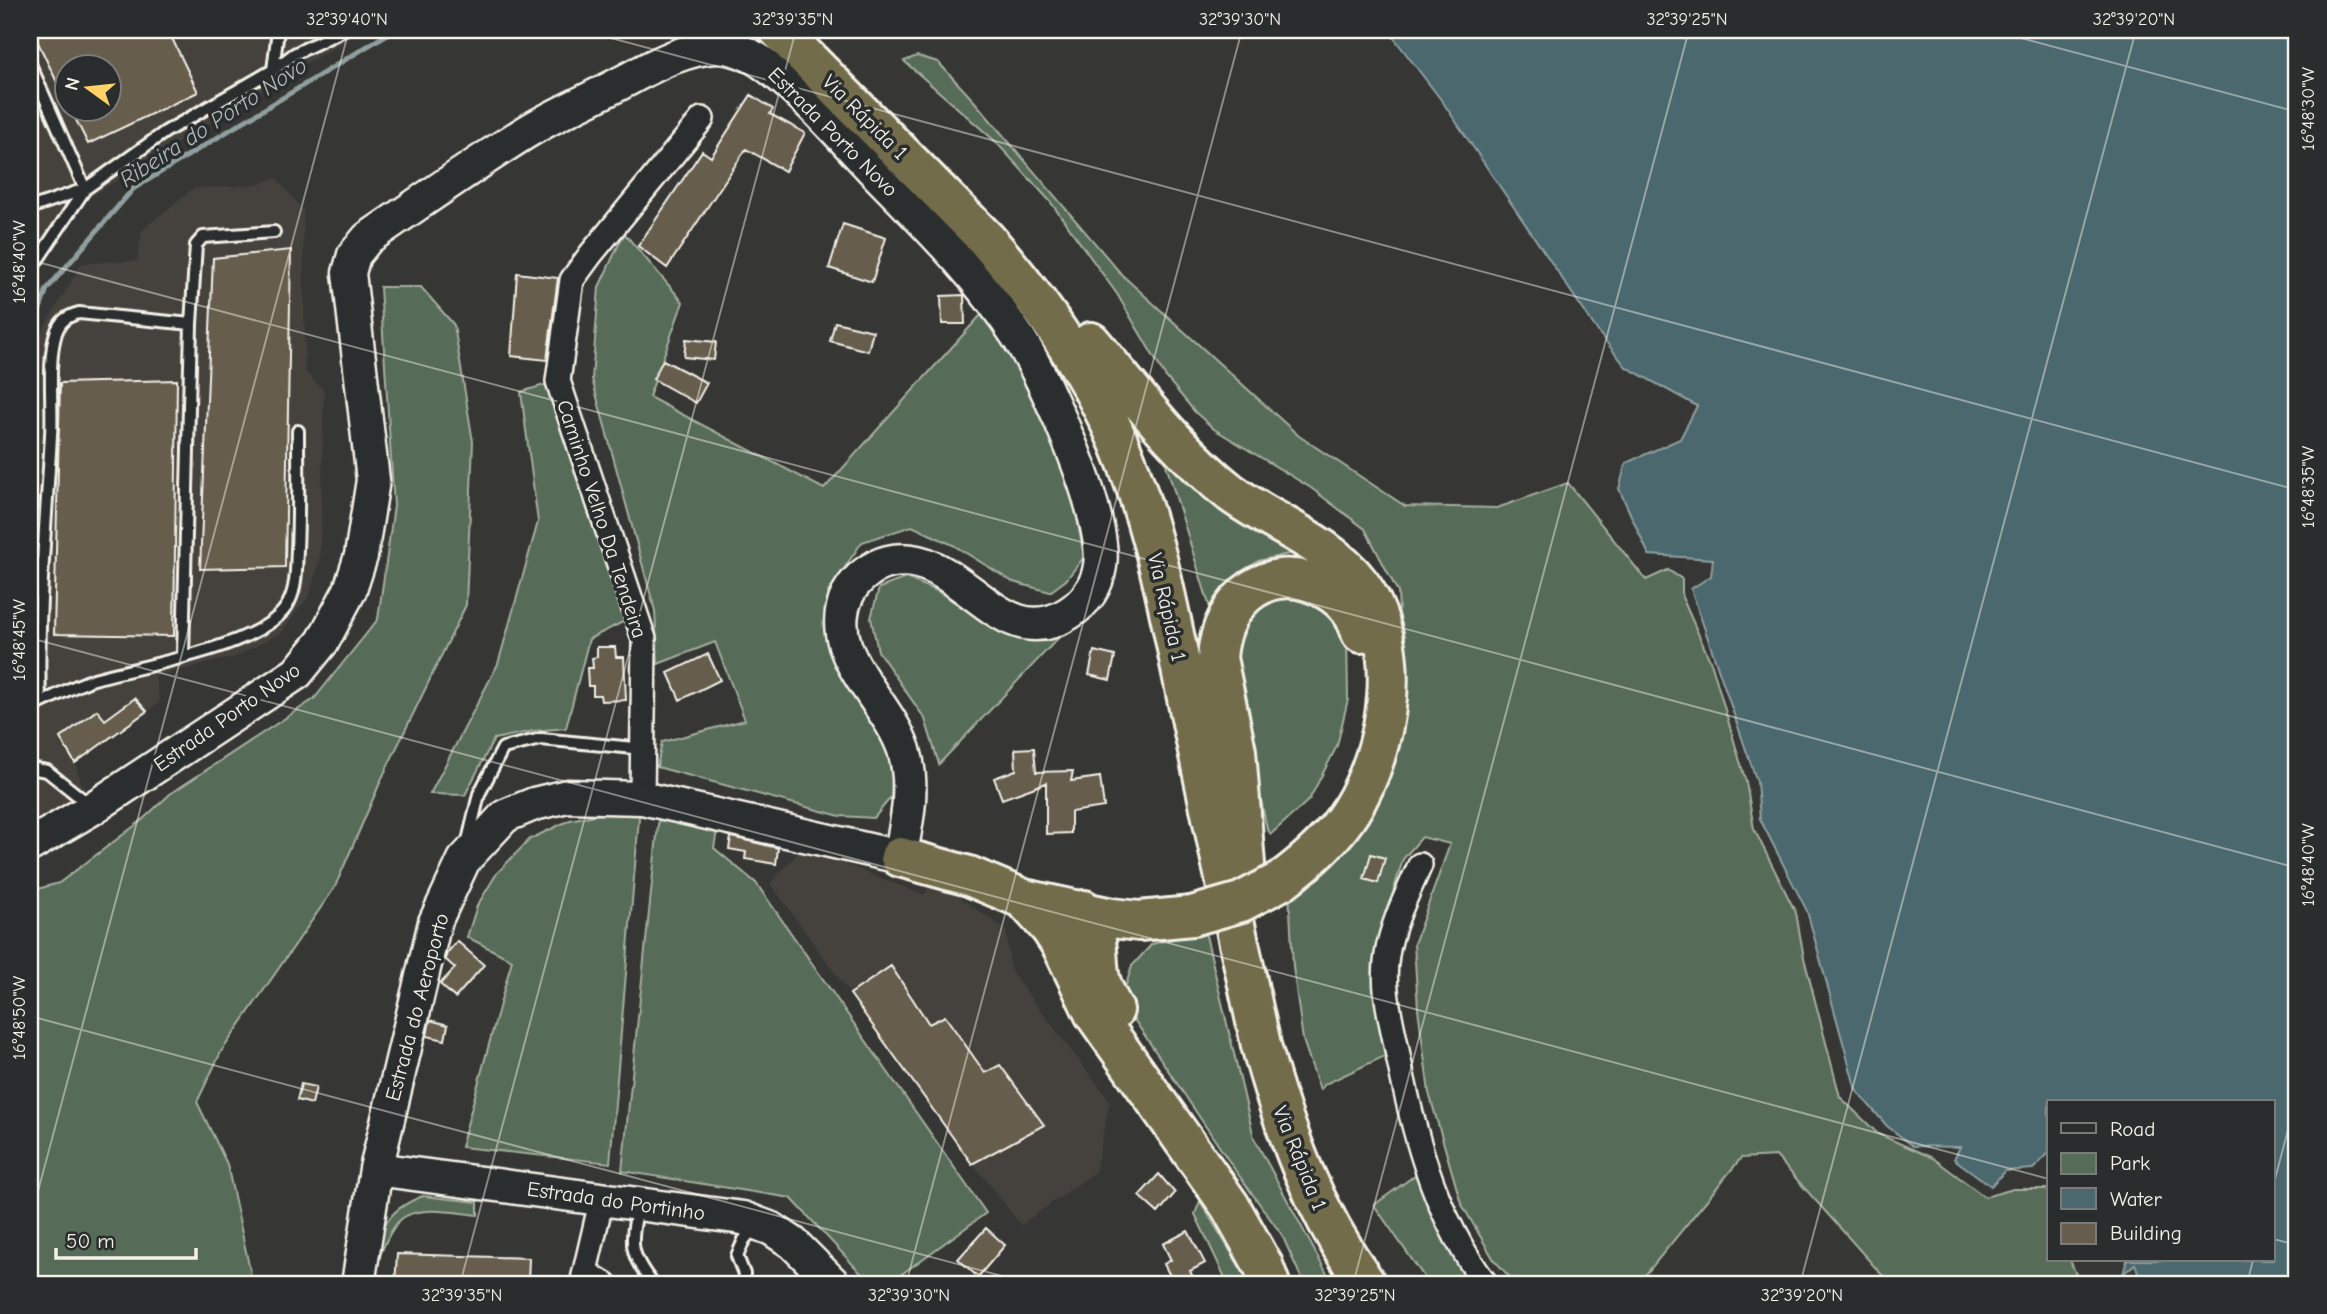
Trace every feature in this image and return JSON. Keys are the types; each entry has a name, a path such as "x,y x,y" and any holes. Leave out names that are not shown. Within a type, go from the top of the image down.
{"highway":[{"name":"Via Rápida 1","path":"779,30 1011,267 1072,353 1110,422 1135,484 1158,563 1253,1005 1278,1108 1307,1184 1348,1259 1366,1284"},
{"name":"Via Rápida 1","path":"810,30 1002,225 1051,283 1112,376 1144,443 1176,539 1267,869 1281,1034 1308,1124 1344,1205 1394,1284"},
{"path":"1091,342 1190,456 1232,493 1348,569 1376,613 1385,653 1387,695 1381,738 1374,762 1357,799 1336,832 1318,851 1267,869"},
{"path":"969,876 1029,882 1086,904 1112,918 1139,920 1191,907 1241,902 1267,869 1312,829 1341,790 1354,763 1367,704 1368,677 1364,647 1359,625 1352,611 1343,601 1322,587 1310,582 1285,579 1263,583 1239,599 1232,608 1218,642 1217,658 1236,751 1267,869"},
{"path":"900,857 969,876 1024,899 1191,907"},
{"path":"1024,899 1103,990 1120,1022 1207,1141 1278,1258 1288,1284"},
{"path":"1086,904 1095,929 1085,970 1094,1013 1230,1206 1263,1265 1270,1284"},
{"path":"1085,970 1102,963 1113,941 1139,920"}],"main road":[{"name":"Estrada Porto Novo","path":"30,845 93,808 296,673 323,641 350,590 361,556 373,480 349,273 354,255 368,238 530,130 664,61 721,46 735,49 769,66 962,262 1020,340 1056,408 1097,527 1101,560 1091,593 1072,611 1054,620 1023,623 1009,618 940,569 914,561 893,561 877,565 851,589 843,612 842,638 848,655 893,725 904,752 909,777 909,814 900,857"},
{"name":"Estrada do Aeroporto","path":"358,1284 376,1169 435,922 464,860 505,816 534,804 567,796 642,798 900,857"},
{"name":"Estrada do Portinho","path":"376,1169 743,1218 772,1228 793,1243 834,1284"}],"street":[{"name":"Caminho Velho Da Tendeira","path":"642,798 644,639 558,381 572,280 702,119"},
{"path":"1420,865 1394,924 1386,957 1385,988 1406,1098 1421,1152 1449,1222 1486,1284"},
{"path":"602,1198 583,1278 605,1284"}],"lane":[{"path":"273,70 278,30"},
{"path":"30,208 85,189 165,132 273,70 293,54 344,30"},
{"path":"30,64 85,189"},
{"path":"30,271 85,189"},
{"path":"183,657 191,324 196,245 203,237 274,232"},
{"path":"191,324 79,313 69,316 60,324 55,335 35,706 92,680 183,657 249,636 280,615 289,604 294,588 298,431"},
{"path":"464,860 479,794 503,748 541,739 643,749"},
{"path":"30,768 47,771 93,808"},
{"path":"639,1203 632,1242 633,1252 637,1264 653,1284"},
{"path":"744,1274 737,1256 744,1240 758,1223"}],"shaded area":[{"path":"30,30 364,30 300,67 81,203 30,287"},
{"path":"276,178 303,210 305,371 324,391 320,557 310,594 281,633 235,657 155,676 160,702 75,763 86,797 30,829 32,348 82,263 137,261 142,230 192,189 257,185"},
{"path":"803,848 924,895 934,879 1006,930 1011,972 1110,1101 1095,1172 1021,1225 967,1156 770,883"}],"green space":[{"path":"917,56 938,62 1122,275 1299,436 1405,506 1497,508 1568,483 1646,580 1668,570 1682,579 1682,597 1712,665 1746,782 1754,829 1796,913 1804,958 1840,1097 1878,1134 1933,1158 1985,1197 2013,1189 2046,1189 2047,1262 2071,1262 2080,1284 1890,1284 1776,1156 1741,1158 1638,1284 1516,1284 1494,1260 1461,1203 1429,1093 1418,1009 1414,944 1450,844 1422,837 1403,859 1384,923 1374,981 1385,1056 1325,1084 1320,1090 1303,1040 1293,967 1289,892 1402,670 1398,592 1365,529 1311,488 1214,429 1195,412 1165,376 1117,294 1049,200 995,141 904,61"},
{"path":"624,233 683,302 649,397 824,489 989,306 1016,348 1070,479 1084,557 1066,580 1050,592 1013,582 953,545 912,526 862,542 828,592 838,658 882,722 893,763 891,797 874,818 840,816 657,767 662,742 745,720 715,642 658,664 655,611 592,379 599,287"},
{"path":"380,287 421,287 454,325 473,442 466,605 382,778 335,887 221,1052 197,1102 227,1164 253,1284 30,1284 30,891 59,883 141,821 170,794 314,699 378,619 394,506"},
{"path":"554,382 594,499 625,621 589,639 566,728 494,739 465,795 430,794 498,664 538,522 521,392"},
{"path":"1157,435 1311,549 1258,561 1232,584 1213,618"},
{"path":"906,578 937,591 990,625 1063,633 939,764 925,719 878,651 871,618 879,588"},
{"path":"1287,592 1317,592 1347,634 1348,699 1337,746 1309,800 1271,834 1267,829 1233,663 1235,633 1256,608"},
{"path":"640,806 610,1163 461,1147 512,960 467,937 477,906 497,873 530,839 570,820"},
{"path":"659,816 717,830 714,848 756,883 986,1213 888,1284 871,1284 791,1198 622,1171"},
{"path":"1205,931 1254,1138 1327,1274 1335,1284 1304,1284 1282,1235 1121,1000 1132,966 1152,944"},
{"path":"1418,1173 1462,1273 1471,1284 1429,1284 1374,1205"},
{"path":"423,1196 478,1202 478,1215 425,1211 406,1216 392,1231 376,1265 380,1240 387,1222 401,1207"},
{"path":"1200,1201 1250,1284 1228,1284 1195,1214"}],"water":[{"path":"1388,30 2297,30 2297,1284 2135,1284 2138,1272 2135,1264 2123,1274 2126,1262 2274,1262 2274,1100 2047,1100 2047,1155 2033,1169 2005,1171 1991,1186 1954,1159 1960,1147 1913,1146 1887,1126 1856,1090 1807,911 1760,819 1757,782 1691,589 1711,576 1713,559 1649,555 1619,489 1626,463 1680,439 1697,406 1626,367 1599,333 1442,101"}],"building":[{"path":"32,30 168,30 198,92 88,144 77,122 122,122 122,52 52,52 52,72"},
{"path":"751,95 773,109 770,114 805,133 785,171 746,149 667,268 638,246 702,151 711,157"},
{"path":"843,224 886,238 872,282 829,268"},
{"path":"291,250 285,567 200,569 213,258"},
{"path":"517,273 558,278 547,360 511,356"},
{"path":"964,295 965,324 942,324 941,296"},
{"path":"835,322 873,331 868,351 830,341"},
{"path":"686,339 716,342 714,360 684,357"},
{"path":"663,360 707,383 696,403 653,379"},
{"path":"177,380 174,636 54,634 60,383"},
{"path":"597,647 615,647 616,657 624,657 626,700 601,701 600,695 593,695 593,686 588,686 587,668 593,668 592,658 597,657"},
{"path":"1094,651 1115,656 1110,680 1089,675"},
{"path":"708,654 720,680 680,700 668,673"},
{"path":"135,698 147,711 75,763 60,738 97,710 105,720"},
{"path":"1034,748 1036,772 1073,771 1071,781 1100,777 1104,807 1071,812 1071,833 1046,834 1046,783 1002,799 994,778 1016,770 1015,749"},
{"path":"731,837 778,848 776,864 745,859 746,852 729,849"},
{"path":"1371,854 1385,858 1378,883 1364,879"},
{"path":"457,941 484,965 455,998 440,984 455,968 445,959"},
{"path":"891,966 929,1024 945,1016 985,1073 1000,1065 1044,1125 972,1164 850,994"},
{"path":"430,1020 448,1025 445,1040 427,1036"},
{"path":"301,1084 316,1087 312,1104 297,1100"},
{"path":"1159,1174 1175,1193 1158,1213 1139,1196"},
{"path":"986,1228 1005,1245 978,1277 958,1259"},
{"path":"1188,1231 1205,1263 1190,1271 1196,1284 1174,1284 1164,1264 1171,1260 1163,1244"},
{"path":"397,1254 529,1258 528,1284 395,1284"}],"waterway":[{"name":"Ribeira do Porto Novo","path":"30,337 47,289 133,189 394,30"}]}
